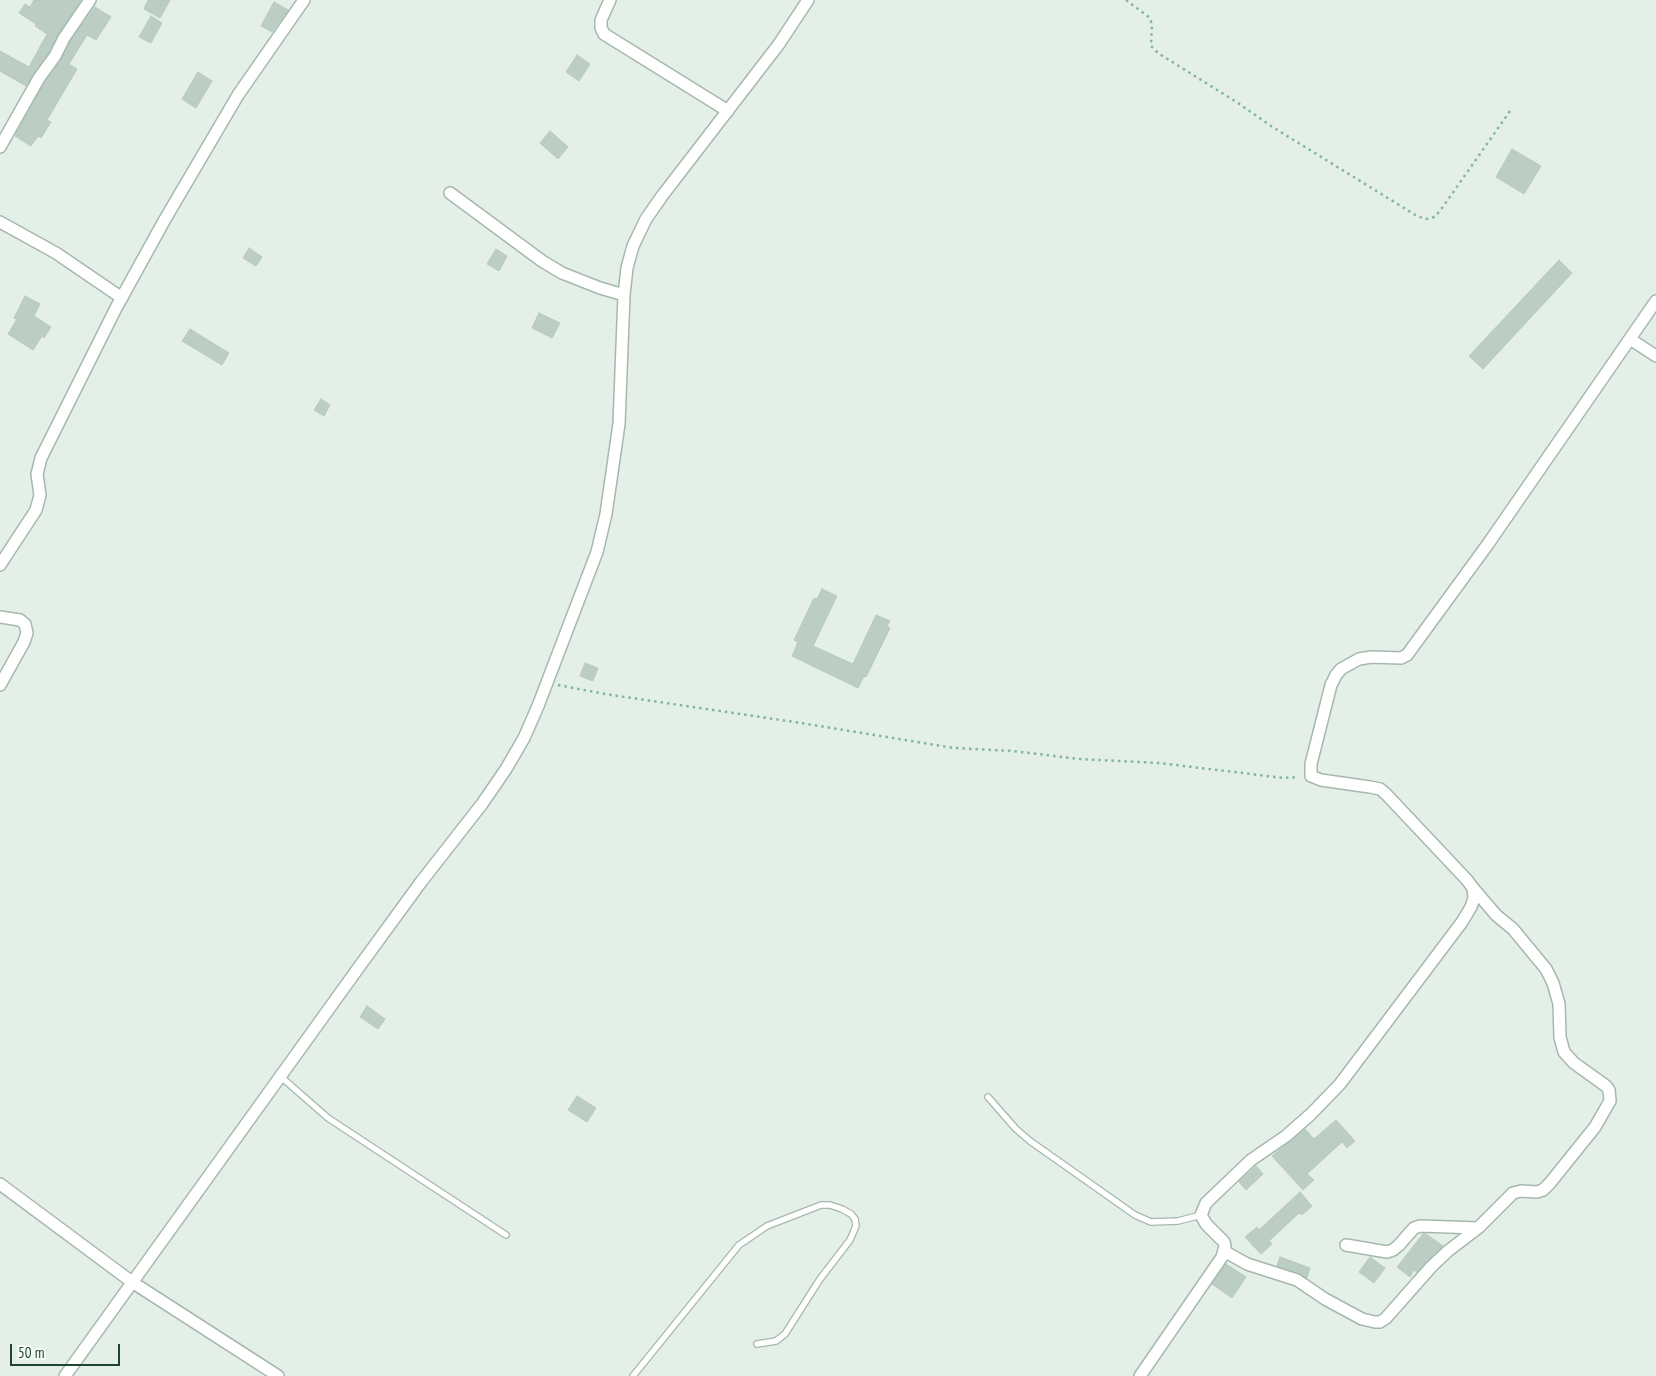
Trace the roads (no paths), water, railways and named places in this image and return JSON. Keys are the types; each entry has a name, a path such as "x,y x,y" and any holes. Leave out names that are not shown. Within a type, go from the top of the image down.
{"street":[{"path":"0,147 39,78 90,0"},
{"path":"0,565 36,510 40,495 37,474 41,458 122,298 238,95 304,0"},
{"path":"610,0 601,20 601,28 604,34 728,111"},
{"path":"65,1376 280,1076 416,890 487,797 524,738 597,552 606,514 619,424 624,295 627,268 633,246 646,220 779,44 808,0"},
{"path":"450,193 542,261 582,282 624,295"},
{"path":"0,222 56,252 122,298"},
{"path":"1224,1251 1248,1264 1297,1280 1362,1319 1380,1322 1386,1318 1431,1267 1478,1228 1513,1193 1543,1190 1595,1127 1608,1108 1611,1096 1606,1086 1574,1063 1564,1052 1560,1037 1558,1004 1553,983 1546,969 1513,928 1496,915 1380,789 1321,780 1311,776 1311,764 1331,685 1336,675 1341,669 1360,659 1371,656 1401,658 1407,655 1488,544 1656,301"},
{"path":"1630,339 1656,356"},
{"path":"0,617 20,620 25,624 27,633 0,685"},
{"path":"1140,1376 1222,1257 1225,1246 1222,1239 1206,1224 1202,1215 1206,1203 1251,1160 1286,1136 1340,1084 1462,922 1474,898 1472,888"},
{"path":"0,1184 132,1282 278,1376"},
{"path":"1346,1245 1387,1252 1392,1250 1414,1228 1420,1226 1478,1228"}],"lane":[{"path":"280,1076 328,1118 506,1236"},
{"path":"988,1097 1016,1129 1030,1141 1135,1216 1151,1222 1178,1221 1202,1215"},
{"path":"633,1376 739,1245 767,1226 820,1205 830,1205 850,1214 855,1219 856,1226 850,1240 820,1279 785,1334 776,1341 757,1344"}]}
